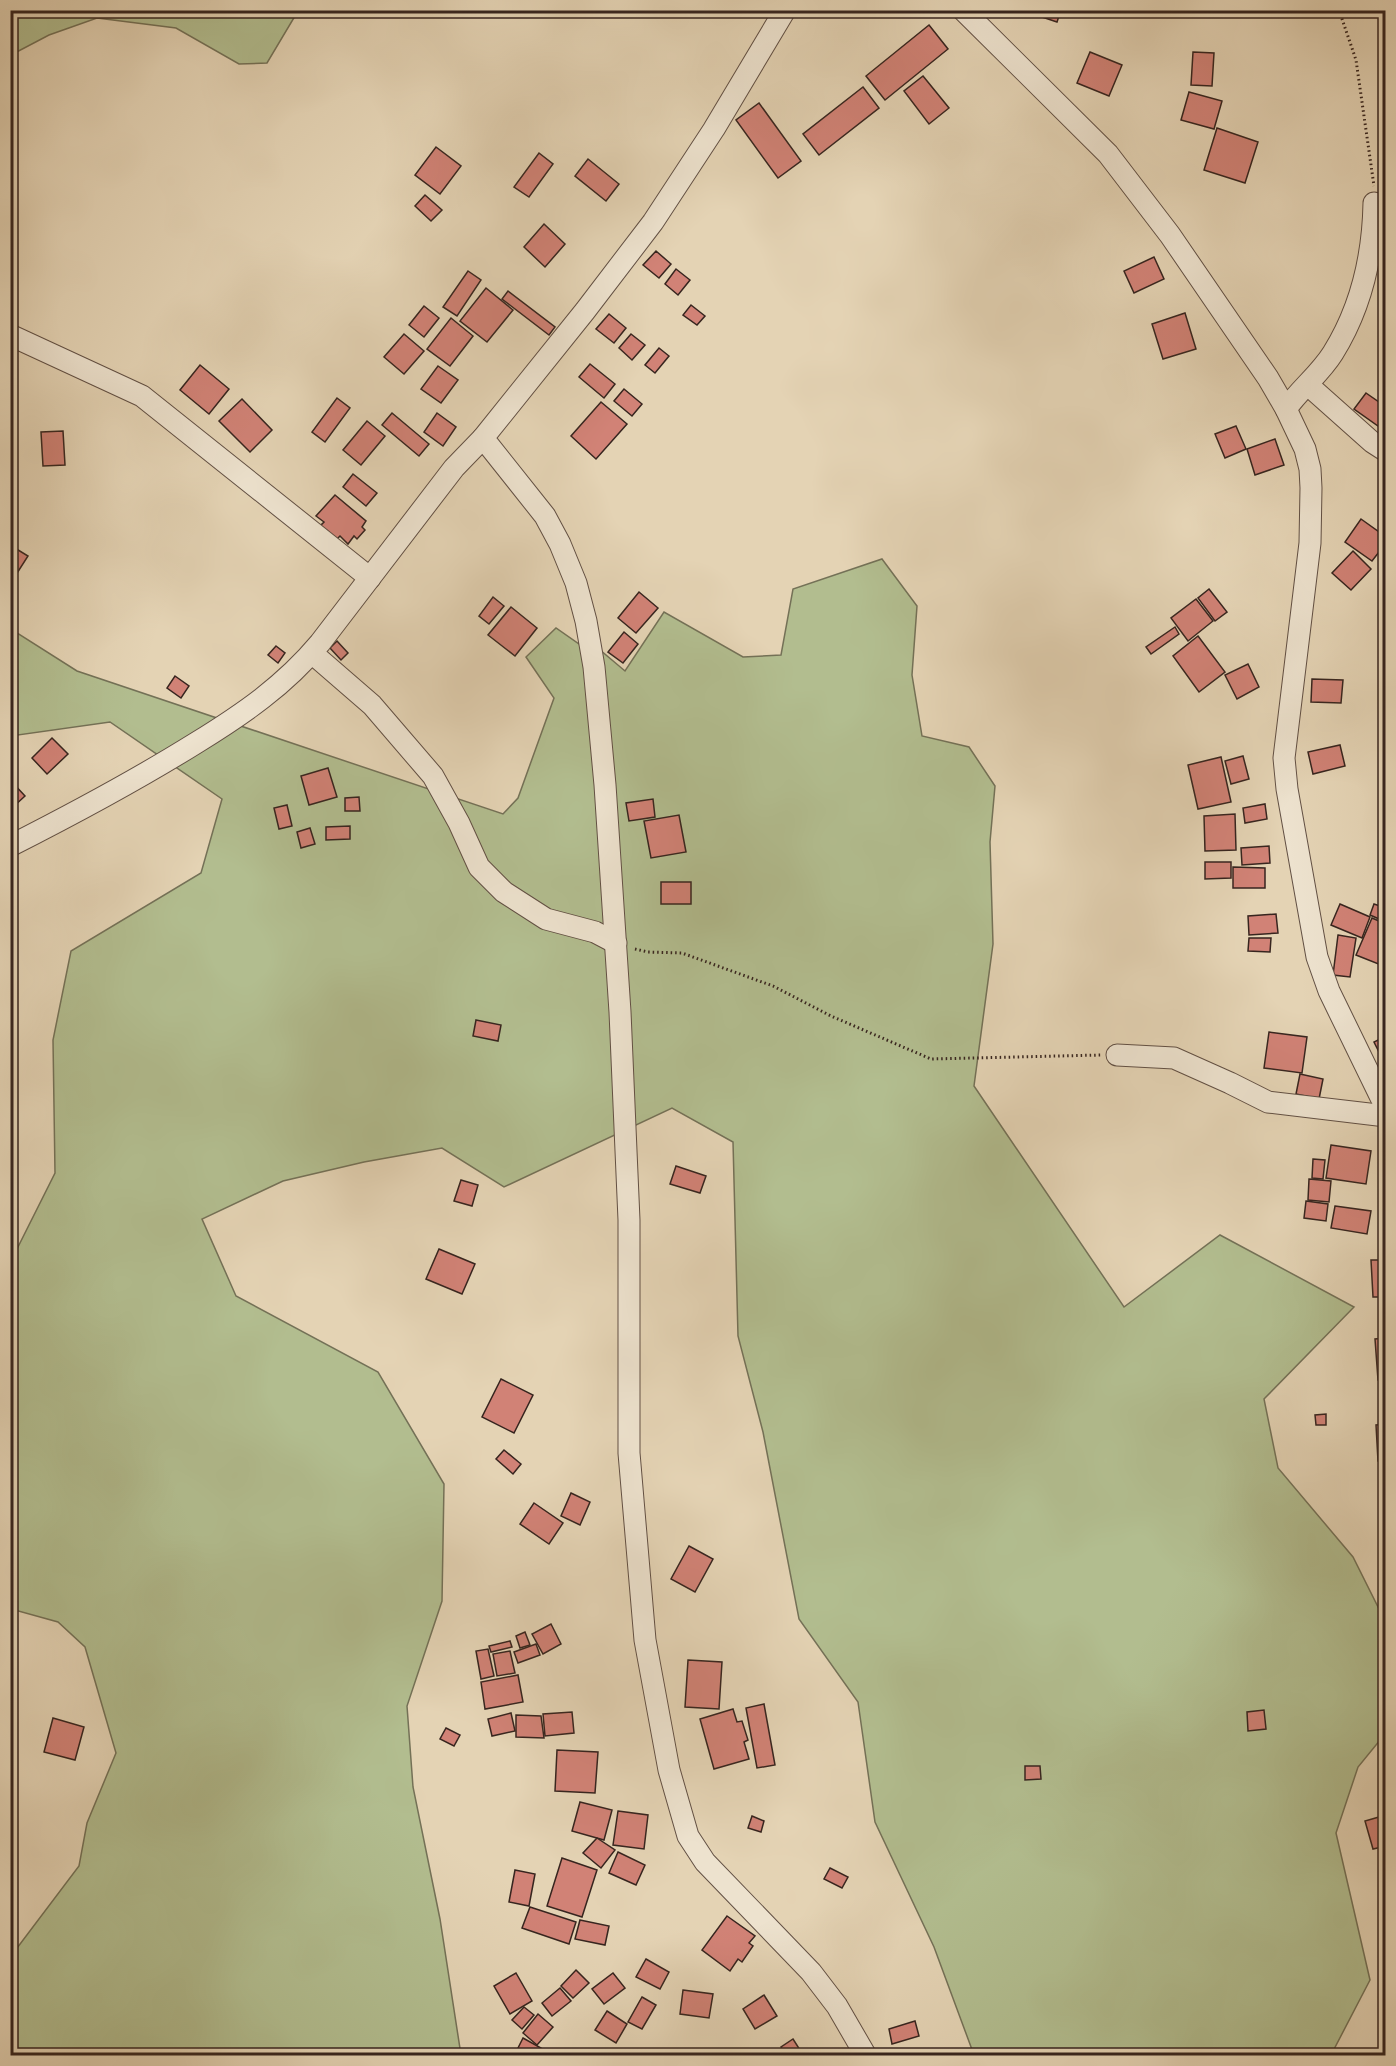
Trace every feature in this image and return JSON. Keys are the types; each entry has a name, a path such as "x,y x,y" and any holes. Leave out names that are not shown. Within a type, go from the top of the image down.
{"street":[{"path":"10,846 122,789 248,710 272,692 312,653 454,468 483,438 653,222 714,129 785,10"},
{"path":"963,10 1108,154 1170,235 1268,378 1305,449 1310,469 1310,543 1284,759 1287,789 1300,870 1320,966 1329,991 1386,1108"},
{"path":"1286,409 1333,353 1358,301 1370,252 1374,203"},
{"path":"10,335 142,396 370,578"},
{"path":"1308,384 1372,442 1386,451"},
{"path":"483,438 545,516 560,544 576,583 586,621 594,667 616,943 629,1220 629,1453 645,1640 678,1808 688,1836 705,1862 811,1972 837,2006 866,2055"},
{"path":"312,653 372,705 433,776 459,823 479,867 504,892 546,918 595,932 616,943"},
{"path":"1117,1055 1174,1058 1268,1102 1386,1116"}],"path":[{"path":"1339,10 1356,60 1374,181 1374,203"},
{"path":"616,943 648,952 682,953 772,986 831,1016 931,1059 1117,1055"}],"green space":[{"path":"11,10 298,11 267,63 239,64 176,28 97,18 49,35 11,55"},
{"path":"882,559 917,606 912,675 922,736 969,747 995,786 990,842 993,944 974,1086 1124,1307 1220,1235 1354,1307 1264,1399 1278,1468 1353,1557 1385,1621 1385,1734 1358,1767 1336,1833 1370,1980 1331,2055 974,2055 934,1947 875,1822 858,1702 799,1619 763,1432 738,1336 733,1142 672,1108 504,1187 442,1148 364,1162 283,1181 202,1219 236,1296 378,1372 444,1484 442,1601 407,1706 413,1787 440,1919 461,2055 11,2055 11,1956 79,1866 87,1823 116,1753 85,1647 58,1622 11,1609 10,1263 55,1173 53,1040 71,951 201,873 222,799 110,722 11,736 11,629 77,671 503,814 518,798 554,698 526,657 556,628 582,646 600,650 625,671 664,612 743,657 781,655 793,589"}],"building":[{"path":"1037,10 1061,10 1057,22 1036,15"},
{"path":"929,25 948,49 885,100 866,76"},
{"path":"1090,52 1122,65 1109,96 1077,83"},
{"path":"1193,52 1214,53 1212,86 1191,85"},
{"path":"923,76 949,108 929,124 904,91"},
{"path":"863,87 879,108 819,155 803,134"},
{"path":"1189,92 1222,101 1214,129 1181,120"},
{"path":"759,103 801,161 778,178 736,120"},
{"path":"1217,128 1258,142 1245,183 1204,170"},
{"path":"436,147 461,166 440,194 415,175"},
{"path":"539,153 553,164 529,197 514,187"},
{"path":"588,159 619,184 606,201 575,176"},
{"path":"425,195 442,210 431,221 415,206"},
{"path":"544,224 565,244 545,267 524,247"},
{"path":"656,251 671,264 659,278 643,265"},
{"path":"1154,257 1164,279 1134,293 1124,271"},
{"path":"676,269 690,280 678,295 665,284"},
{"path":"468,271 481,280 457,316 443,307"},
{"path":"486,288 513,310 487,342 460,321"},
{"path":"508,291 555,327 549,335 502,299"},
{"path":"691,305 705,316 697,325 683,315"},
{"path":"424,306 439,318 424,337 409,325"},
{"path":"1185,313 1196,349 1163,359 1152,324"},
{"path":"609,314 626,328 614,343 596,329"},
{"path":"451,318 473,336 450,366 427,349"},
{"path":"404,334 424,351 404,374 384,357"},
{"path":"631,334 645,345 632,360 619,348"},
{"path":"659,348 669,356 655,373 645,365"},
{"path":"590,364 615,384 604,398 579,377"},
{"path":"200,365 229,389 209,414 180,390"},
{"path":"438,366 458,380 441,403 421,389"},
{"path":"624,389 642,404 632,416 614,401"},
{"path":"1366,393 1386,407 1386,416 1378,426 1354,409"},
{"path":"337,398 350,408 325,442 312,432"},
{"path":"242,399 272,430 250,452 219,421"},
{"path":"601,402 627,424 596,459 571,436"},
{"path":"392,413 429,444 419,456 382,425"},
{"path":"437,413 456,427 443,446 424,432"},
{"path":"367,421 385,436 361,465 343,450"},
{"path":"1236,426 1246,449 1225,458 1215,434"},
{"path":"63,431 65,465 43,466 41,432"},
{"path":"1275,439 1284,465 1255,475 1247,449"},
{"path":"353,474 377,493 366,506 343,487"},
{"path":"335,495 366,521 362,527 365,530 357,539 354,536 348,544 340,536 335,541 319,527 324,522 316,516"},
{"path":"1361,519 1386,537 1386,543 1372,561 1345,542"},
{"path":"10,545 28,556 12,581 10,580"},
{"path":"1353,551 1371,569 1351,590 1332,573"},
{"path":"1209,589 1227,612 1215,621 1198,598"},
{"path":"639,592 658,608 636,633 618,618"},
{"path":"493,597 504,606 489,624 479,616"},
{"path":"1196,599 1213,621 1188,641 1171,618"},
{"path":"511,607 537,628 515,656 488,635"},
{"path":"1175,627 1179,634 1151,654 1146,647"},
{"path":"624,632 638,644 623,663 608,652"},
{"path":"1198,636 1225,672 1199,692 1173,656"},
{"path":"337,641 348,653 341,660 330,648"},
{"path":"276,646 285,653 278,663 268,655"},
{"path":"1248,664 1259,687 1237,699 1225,675"},
{"path":"175,676 189,686 181,698 167,688"},
{"path":"1312,679 1343,680 1341,703 1311,702"},
{"path":"52,738 68,754 47,774 32,758"},
{"path":"1340,745 1345,766 1313,774 1308,752"},
{"path":"1243,756 1249,779 1231,784 1225,761"},
{"path":"1221,757 1231,802 1198,809 1188,765"},
{"path":"328,768 337,797 309,805 301,776"},
{"path":"12,782 25,796 12,808 10,784"},
{"path":"359,797 360,811 345,811 345,798"},
{"path":"653,799 655,817 629,821 626,803"},
{"path":"1265,804 1267,819 1245,823 1243,808"},
{"path":"287,805 292,826 279,829 274,808"},
{"path":"1235,814 1236,850 1205,851 1204,816"},
{"path":"679,815 686,852 651,858 644,821"},
{"path":"350,826 350,839 326,840 326,827"},
{"path":"310,828 315,844 301,848 297,832"},
{"path":"1269,846 1270,863 1242,865 1241,848"},
{"path":"1205,862 1231,862 1231,878 1205,879"},
{"path":"1233,867 1265,868 1265,888 1233,888"},
{"path":"661,882 691,882 691,904 661,904"},
{"path":"1340,904 1370,917 1362,938 1331,925"},
{"path":"1374,904 1386,908 1386,922 1370,915"},
{"path":"1276,914 1278,933 1249,935 1248,916"},
{"path":"1372,918 1386,924 1386,967 1356,955"},
{"path":"1338,935 1356,938 1350,977 1333,975"},
{"path":"1249,938 1271,938 1270,952 1248,951"},
{"path":"476,1020 501,1025 498,1041 473,1036"},
{"path":"1269,1032 1307,1037 1302,1073 1264,1068"},
{"path":"1386,1036 1386,1049 1379,1052 1374,1042"},
{"path":"1300,1074 1323,1079 1319,1099 1296,1094"},
{"path":"1331,1145 1371,1151 1366,1184 1326,1178"},
{"path":"1313,1159 1325,1160 1323,1179 1312,1178"},
{"path":"676,1166 706,1176 700,1193 670,1184"},
{"path":"1309,1179 1331,1181 1329,1202 1308,1200"},
{"path":"461,1180 478,1185 472,1206 454,1201"},
{"path":"1306,1201 1328,1204 1326,1221 1304,1218"},
{"path":"1335,1206 1371,1211 1367,1234 1331,1228"},
{"path":"439,1249 475,1264 462,1294 426,1279"},
{"path":"1371,1260 1386,1260 1386,1297 1373,1297"},
{"path":"1386,1338 1386,1379 1378,1380 1375,1339"},
{"path":"501,1379 533,1395 514,1433 482,1417"},
{"path":"1326,1414 1326,1425 1316,1425 1315,1415"},
{"path":"1386,1424 1386,1461 1378,1461 1376,1425"},
{"path":"504,1450 521,1464 513,1474 496,1459"},
{"path":"571,1493 590,1502 580,1525 561,1516"},
{"path":"534,1503 563,1523 549,1544 520,1524"},
{"path":"689,1546 713,1559 695,1592 671,1579"},
{"path":"551,1624 561,1644 543,1654 532,1634"},
{"path":"525,1632 530,1645 520,1648 516,1636"},
{"path":"510,1641 512,1647 491,1652 489,1646"},
{"path":"536,1644 540,1655 518,1663 514,1652"},
{"path":"488,1649 494,1676 481,1679 476,1651"},
{"path":"510,1651 515,1673 497,1676 493,1654"},
{"path":"688,1660 722,1662 719,1709 685,1707"},
{"path":"518,1675 523,1702 485,1709 481,1682"},
{"path":"764,1704 775,1765 757,1768 746,1708"},
{"path":"733,1709 737,1722 742,1721 748,1740 744,1742 749,1759 714,1769 700,1719"},
{"path":"1264,1710 1266,1729 1248,1731 1247,1712"},
{"path":"572,1712 574,1733 545,1736 543,1714"},
{"path":"511,1713 515,1731 492,1736 488,1719"},
{"path":"516,1715 541,1716 544,1738 516,1737"},
{"path":"53,1718 84,1727 75,1760 44,1752"},
{"path":"446,1728 460,1735 454,1746 440,1739"},
{"path":"557,1750 598,1752 595,1793 555,1791"},
{"path":"1025,1766 1040,1766 1041,1779 1025,1780"},
{"path":"580,1802 612,1810 604,1840 572,1831"},
{"path":"618,1811 648,1815 644,1849 613,1845"},
{"path":"752,1816 764,1821 761,1832 748,1828"},
{"path":"1379,1817 1386,1846 1373,1849 1365,1821"},
{"path":"597,1838 615,1850 601,1868 583,1853"},
{"path":"618,1852 645,1865 636,1885 609,1873"},
{"path":"562,1858 597,1870 582,1917 547,1906"},
{"path":"830,1868 848,1877 842,1888 824,1879"},
{"path":"515,1870 535,1874 529,1906 509,1902"},
{"path":"530,1907 576,1922 569,1944 522,1928"},
{"path":"727,1916 755,1936 749,1943 753,1946 742,1962 738,1959 730,1971 702,1950"},
{"path":"580,1920 609,1926 605,1945 575,1939"},
{"path":"646,1959 669,1972 660,1989 636,1977"},
{"path":"576,1970 589,1983 573,1998 561,1986"},
{"path":"516,1973 532,2001 510,2014 494,1986"},
{"path":"613,1973 625,1988 604,2004 592,1989"},
{"path":"560,1988 571,2001 552,2016 542,2003"},
{"path":"683,1990 713,1994 709,2018 680,2014"},
{"path":"764,1995 777,2016 755,2029 743,2009"},
{"path":"642,1997 656,2005 642,2029 628,2022"},
{"path":"524,2007 534,2015 522,2029 512,2020"},
{"path":"607,2011 627,2024 616,2043 595,2030"},
{"path":"538,2014 553,2027 537,2045 523,2033"},
{"path":"915,2021 919,2036 892,2044 889,2029"},
{"path":"523,2038 541,2048 537,2056 514,2056"},
{"path":"793,2039 800,2050 786,2056 781,2047"}]}
